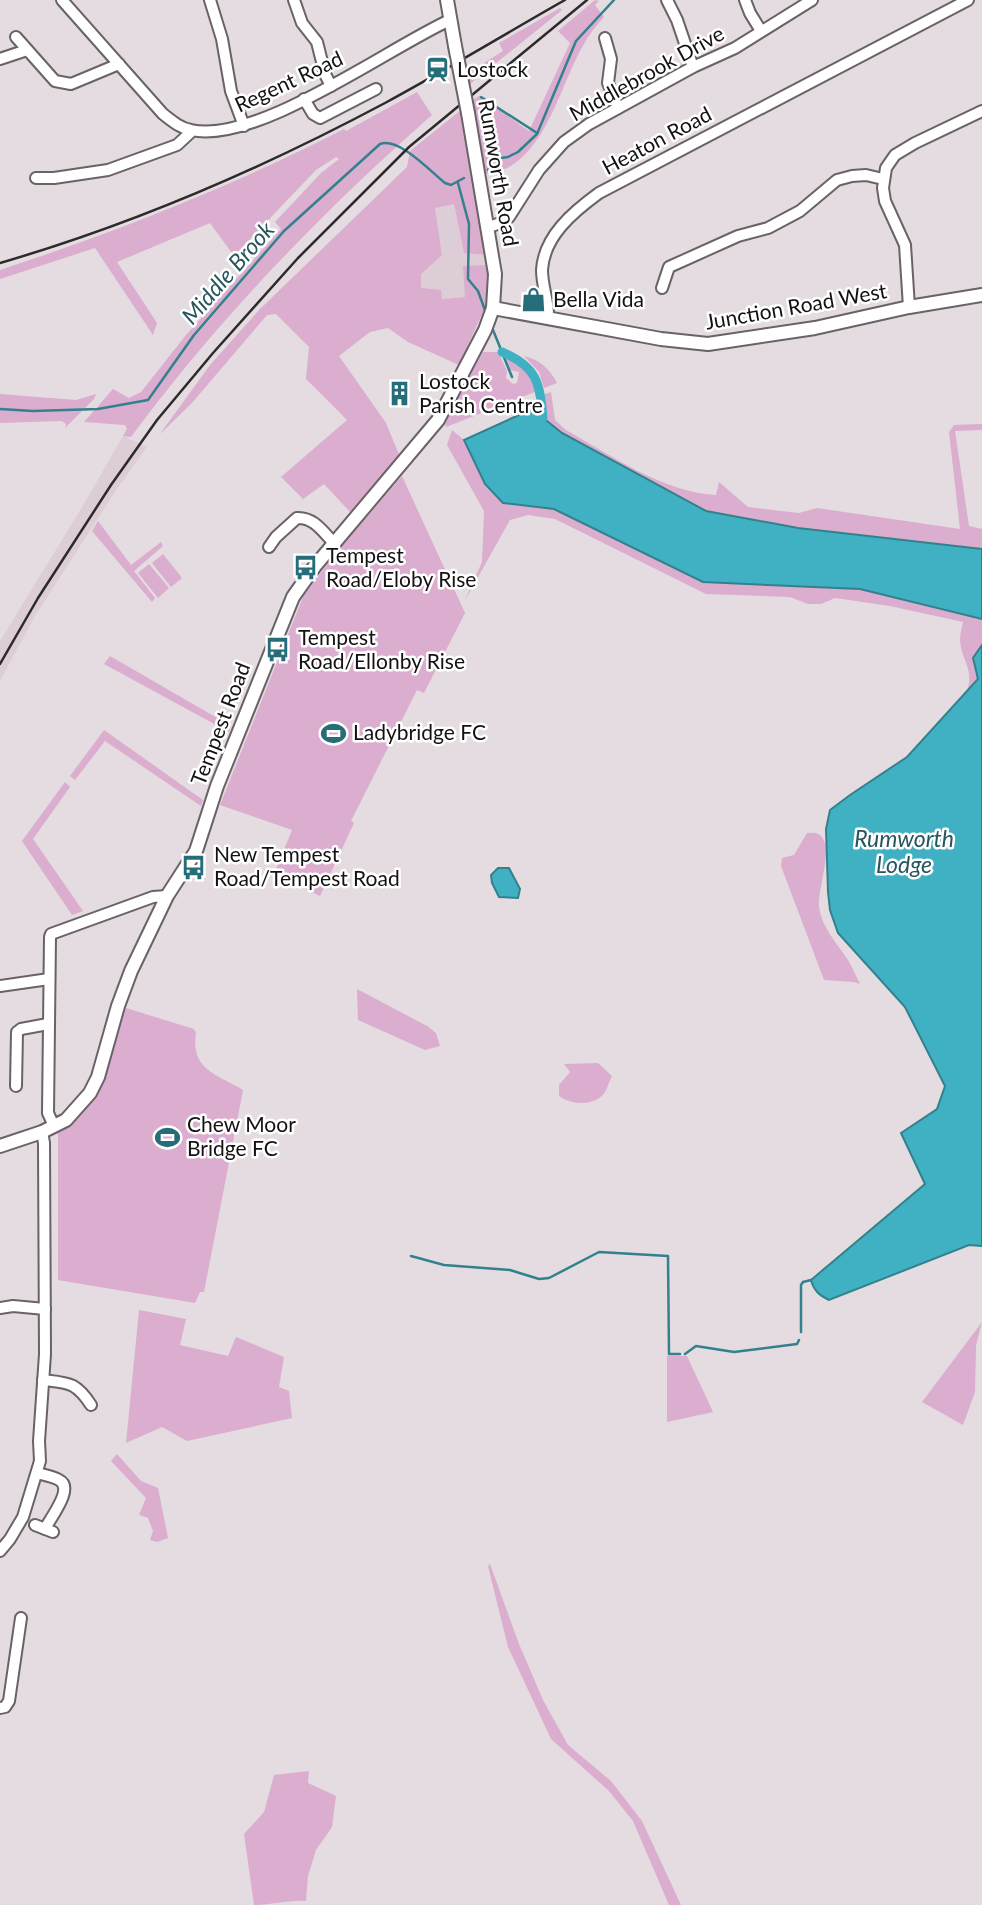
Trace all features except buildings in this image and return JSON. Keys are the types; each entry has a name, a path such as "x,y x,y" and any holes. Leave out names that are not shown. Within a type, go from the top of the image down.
{"street":[{"path":"37,178 108,170 177,145 192,131 180,127 163,114 62,0"},
{"path":"210,0 222,39 231,91 244,126"},
{"path":"295,0 302,23 317,42 331,86"},
{"name":"Rumworth Road","path":"447,0 489,227 495,274 493,308"},
{"path":"668,0 693,68"},
{"path":"746,0 761,31"},
{"name":"Middlebrook Drive","path":"489,227 509,217 539,170 564,142 589,124 735,48 812,0"},
{"name":"Heaton Road","path":"548,318 543,285 545,254 563,224 576,209 598,193 968,0"},
{"name":"Regent Road","path":"192,131 220,131 244,126 331,86 427,30 450,20"},
{"path":"16,37 55,81 63,84 71,84 119,64"},
{"path":"606,38 604,52 611,63 608,83 618,108"},
{"path":"0,59 27,50"},
{"path":"304,99 313,114 320,118 376,89"},
{"path":"909,307 905,245 885,201 883,178 886,168 895,155 915,143 982,111"},
{"path":"662,288 669,267 738,236 768,228 800,211 837,180 866,175 883,178"},
{"name":"Junction Road West","path":"493,308 661,339 708,344 816,328 909,307 982,295"},
{"name":"Tempest Road","path":"0,1146 42,1132 72,1115 95,1085 122,994 167,896 196,851 217,786 285,613 302,582 438,420 460,382 493,308"},
{"path":"269,547 276,537 297,519 302,518 313,522 334,543"},
{"path":"54,1126 48,1113 51,933 153,897 167,896"},
{"path":"0,986 49,979"},
{"path":"16,1086 17,1032 48,1024"},
{"path":"2,1068 15,1068"},
{"path":"0,1551 23,1517 40,1461 45,1309 42,1132"},
{"path":"0,1308 13,1306 45,1309"},
{"path":"43,1380 72,1384 84,1389 91,1405"},
{"path":"37,1474 61,1480 64,1485 60,1504 44,1529"},
{"path":"0,1708 5,1707 9,1700 21,1618"}],"shaded area":[{"path":"595,0 599,1 595,5 604,17 586,40 536,141 522,157 506,169 486,174 473,100 479,96 529,131 570,43 558,31"},
{"path":"560,8 562,10 470,84 468,73 503,51 499,43"},
{"path":"417,92 432,115 311,228 273,268 199,351 131,437 123,436 127,429 125,425 84,422 113,389 129,398 141,392 186,335 281,229 275,222 321,173 339,159 336,157 316,170 234,256 210,223 117,262 157,323 153,335 95,248 0,279 0,270 88,240 217,188 344,129 346,131"},
{"path":"461,110 487,255 464,253 454,204 435,208 442,255 421,274 421,288 441,290 442,299 465,297 463,266 488,265 487,303 459,365 408,342 388,328 370,332 339,356 386,423 400,457 352,514 324,484 303,499 281,477 347,420 306,379 309,347 276,314 267,315 191,404 160,434 210,365 260,309 407,167 410,151"},
{"path":"454,204 464,253 487,255 488,265 466,297 441,299 421,288 420,274 442,255 435,208"},
{"path":"483,352 498,352 507,371 506,378 513,384 517,383 519,372 510,370 506,357 523,366 529,373 535,392 446,427 445,424"},
{"path":"524,356 544,365 557,383 544,388 539,372"},
{"path":"551,392 555,420 566,430 638,471 676,487 716,495 719,482 748,507 799,513 817,508 960,529 949,432 954,425 982,424 982,430 955,431 969,526 982,529 982,549 798,528 706,511 562,433 546,421 545,394"},
{"path":"0,394 76,400 96,394 65,428 66,424 62,421 0,423"},
{"path":"452,430 464,440 485,484 503,503 554,509 703,582 860,589 982,619 982,645 973,658 979,679 967,690 969,676 960,639 963,622 890,606 835,598 821,604 808,604 790,597 706,594 555,519 528,515 510,520 464,602 482,562 484,511 447,445"},
{"path":"123,436 147,447 35,616 0,681 0,641"},
{"path":"402,476 465,613 424,693 417,690 351,821 354,823 320,896 274,874 292,830 220,805 303,597 338,550"},
{"path":"98,521 131,565 161,542 163,546 134,571 155,598 152,602 92,531"},
{"path":"163,554 182,578 171,587 152,563"},
{"path":"149,564 169,588 158,598 138,573"},
{"path":"110,656 231,726 229,732 104,664"},
{"path":"104,730 203,800 201,806 105,741 75,780 70,776"},
{"path":"65,782 70,787 33,839 83,911 72,915 22,841"},
{"path":"807,833 818,834 825,846 826,856 819,899 821,915 860,984 824,980 781,866 782,858 794,855"},
{"path":"357,989 427,1026 436,1033 440,1046 425,1050 358,1020"},
{"path":"126,1008 194,1029 197,1055 201,1063 243,1090 204,1292 200,1292 195,1303 58,1280 58,1132 72,1123 91,1101 103,1076 115,1032"},
{"path":"598,1063 612,1076 601,1097 583,1103 559,1096 559,1085 570,1072 564,1064"},
{"path":"139,1310 186,1319 180,1345 228,1356 236,1337 284,1357 279,1387 289,1391 292,1418 187,1441 162,1427 126,1443"},
{"path":"982,1322 976,1345 975,1392 963,1425 922,1402"},
{"path":"667,1356 687,1356 713,1412 667,1422"},
{"path":"117,1454 141,1481 158,1488 168,1538 157,1542 150,1540 153,1531 148,1518 139,1515 146,1498 111,1461"},
{"path":"490,1564 543,1700 568,1745 611,1781 642,1821 681,1905 669,1905 633,1821 609,1791 551,1739 508,1647 488,1566"},
{"path":"309,1771 308,1783 336,1796 332,1827 316,1850 308,1876 306,1901 254,1905 244,1834 264,1812 274,1775"}],"water":[{"path":"532,409 562,433 706,511 798,528 982,549 982,619 860,589 703,582 554,509 503,503 485,484 464,440"},
{"name":"Rumworth Lodge","path":"982,645 982,1246 969,1245 829,1300 817,1292 811,1280 925,1184 901,1133 937,1109 945,1086 905,1007 838,933 830,910 828,892 826,829 830,810 907,757 978,679 973,658"},
{"path":"498,868 509,868 520,889 518,898 499,897 491,875"}],"waterway":[{"name":"Middle Brook","path":"488,170 494,159 518,152 537,134 576,41 614,0"},
{"path":"481,97 537,133"},
{"name":"Middle Brook","path":"0,409 98,409 148,400 194,335 284,231 380,144 388,143 405,150 445,183 451,185 464,178"},
{"path":"458,183 469,224 468,279 478,291 486,313"},
{"path":"491,325 512,377"},
{"path":"502,352 522,363 534,377 540,394 543,418"},
{"path":"411,1256 444,1265 510,1270 539,1279 549,1278 599,1252 668,1256 669,1354 680,1354"},
{"path":"801,1332 801,1285 811,1280"},
{"path":"685,1354 696,1346 734,1352 797,1344 799,1340"}],"railway":[{"path":"0,263 100,231 245,172 408,90 565,0"},
{"path":"0,664 38,598 111,485 157,420 213,353 298,258 409,147 587,0"}],"place":[{"name":"Lostock","path":"437,70"},
{"name":"Bella Vida","path":"533,300"},
{"name":"Lostock Parish Centre","path":"399,394"},
{"name":"Tempest Road/Eloby Rise","path":"306,568"},
{"name":"Tempest Road/Ellonby Rise","path":"278,650"},
{"name":"Ladybridge FC","path":"333,733"},
{"name":"New Tempest Road/Tempest Road","path":"194,867"},
{"name":"Chew Moor Bridge FC","path":"167,1137"}]}
